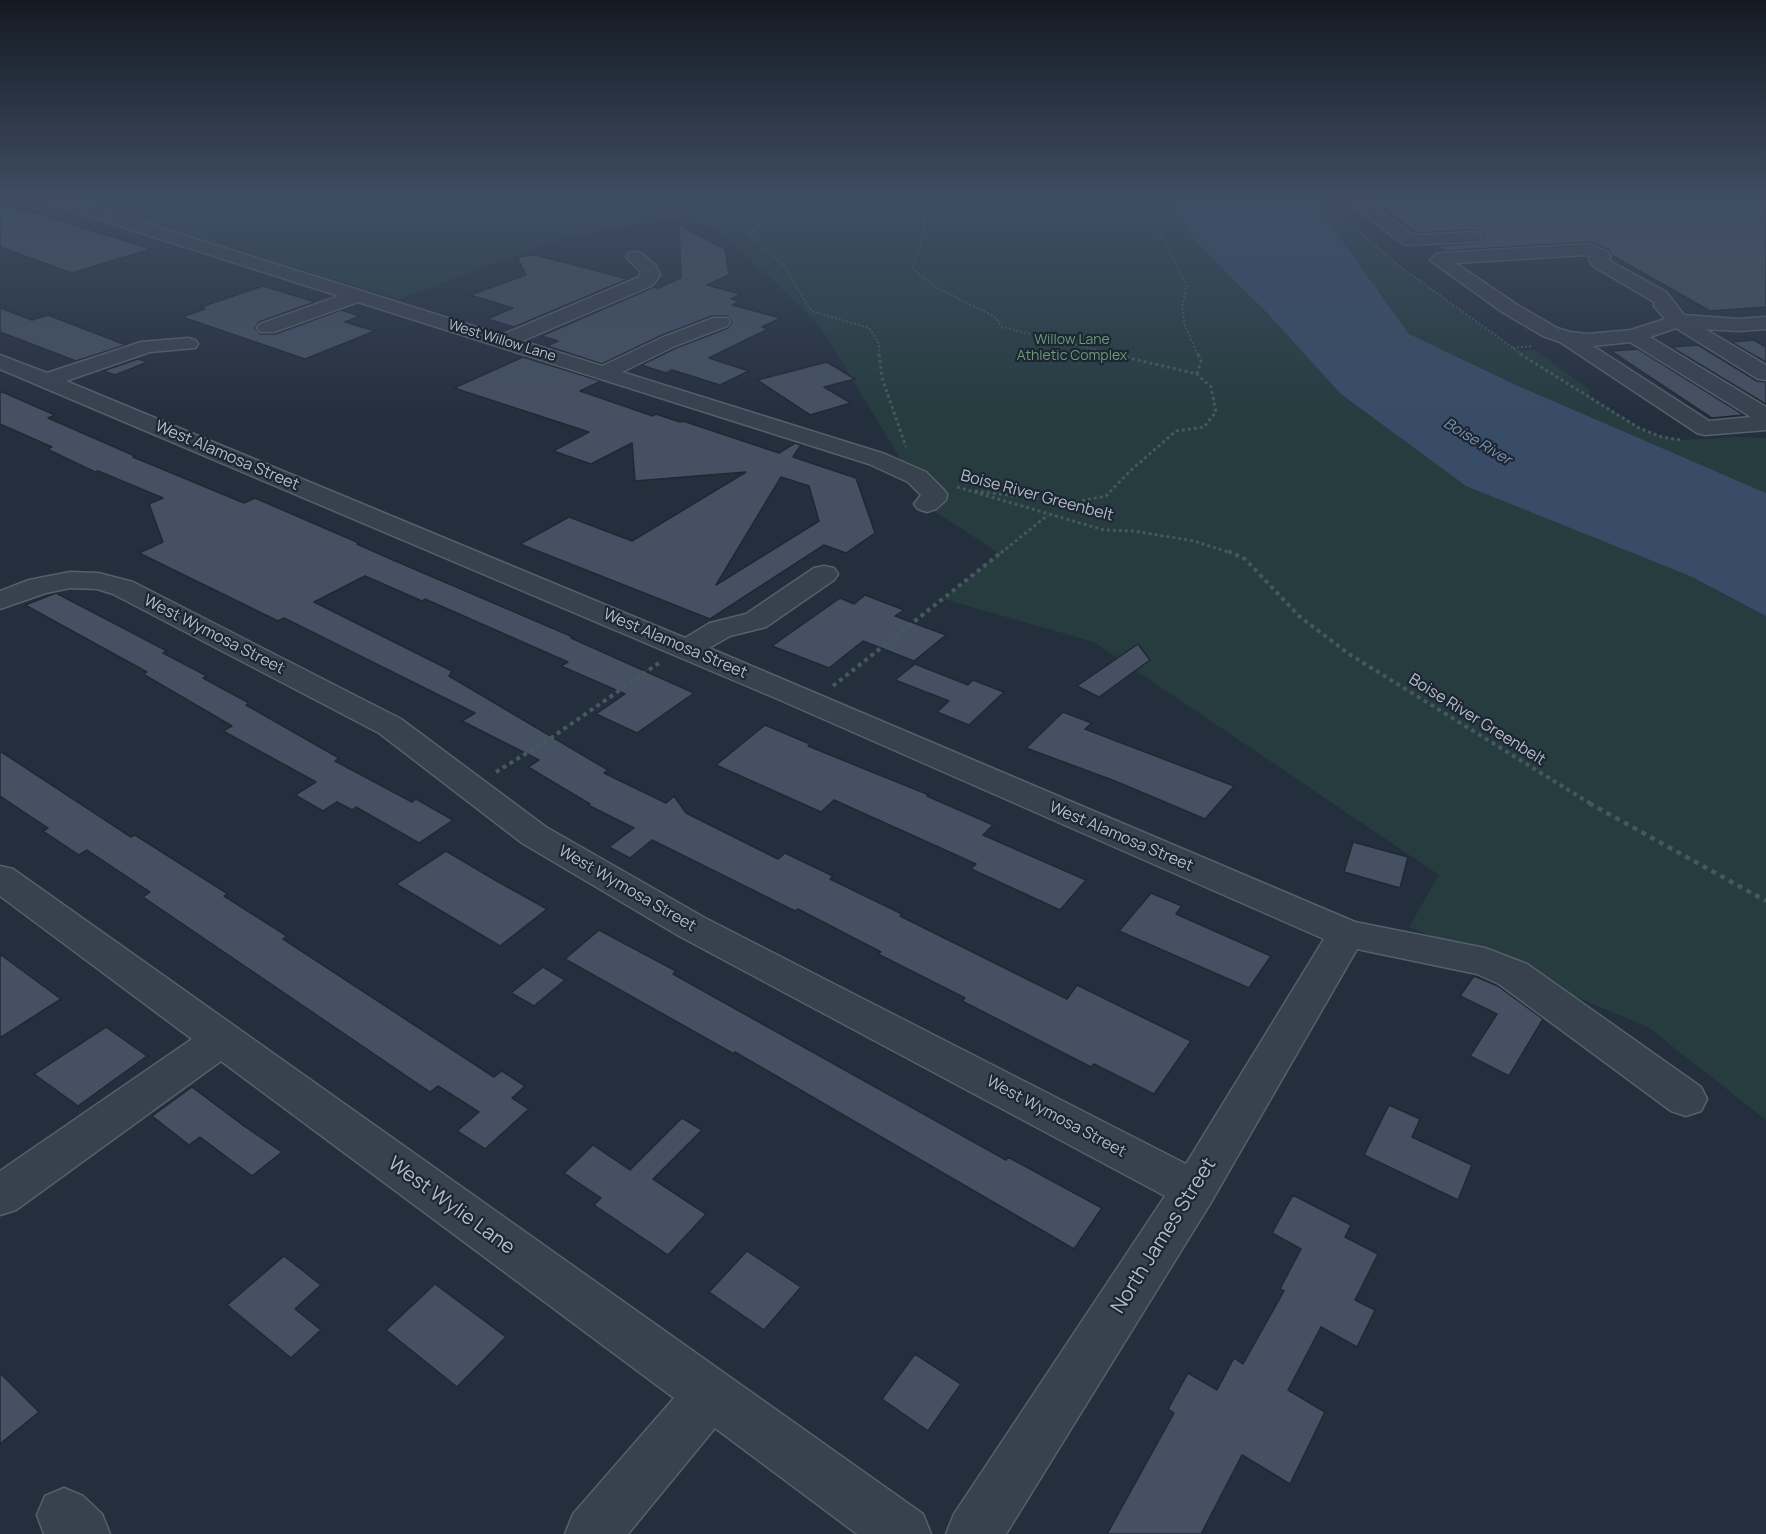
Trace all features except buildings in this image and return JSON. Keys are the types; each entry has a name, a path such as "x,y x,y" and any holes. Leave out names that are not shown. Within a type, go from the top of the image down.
{"street":[{"name":"West Willow Lane","path":"277,271 897,466 917,477 934,494 933,500 927,504"},
{"path":"502,342 646,281 651,275 649,271"},
{"path":"1454,271 1509,308 1550,332 1567,338 1705,428 1766,423"},
{"path":"1614,271 1659,296 1664,300 1664,306 1678,321 1766,374"},
{"path":"267,328 357,296"},
{"path":"1567,338 1588,340 1634,336 1678,321 1738,325 1766,322"},
{"path":"603,373 668,342 720,322"},
{"path":"1634,336 1766,417"},
{"path":"46,380 148,346 188,344"},
{"name":"West Alamosa Street","path":"0,361 791,693 1347,934 1485,962 1513,974 1686,1099"},
{"path":"685,648 720,629 756,621 824,574"},
{"name":"West Wymosa Street","path":"0,601 39,586 70,580 98,581 123,588 390,726 534,835 692,927 1194,1190"},
{"name":"West Wylie Lane","path":"0,878 903,1534"},
{"name":"North James Street","path":"974,1534 1194,1190 1347,934"},
{"path":"0,1196 222,1039"},
{"path":"593,1534 710,1394"}],"path":[{"path":"787,271 811,311 869,328 875,334 879,341 882,378 909,455"},
{"path":"915,271 937,288 995,317 1002,327 1197,374 1211,387 1216,412 1204,427 1176,431 1130,471 1106,496 1070,503 1005,493 966,491"},
{"path":"1179,271 1187,286 1182,307 1185,326 1201,361 1197,374"},
{"name":"Boise River Greenbelt","path":"951,485 1104,530 1134,531 1194,541 1224,549 1245,559 1299,616 1349,654 1444,715 1617,820 1766,901"},
{"path":"812,704 1048,514"},
{"path":"472,787 548,740 685,648"}],"green space":[{"path":"305,271 476,271 399,299"},
{"name":"Willow Lane Athletic Complex","path":"762,271 1225,271 1268,314 1690,576 1766,616 1766,1120 1648,1027 1409,927 1439,875 1094,642 944,599 999,553 931,509 820,326"},
{"path":"1363,271 1406,271 1513,349 1517,351 1535,350 1590,390 1589,395 1639,428 1662,437 1684,440 1766,438 1766,493 1516,385 1409,334"}],"water":[{"name":"Boise River","path":"1225,271 1363,271 1409,334 1516,385 1766,493 1766,616 1690,576 1466,486 1341,394"}]}
